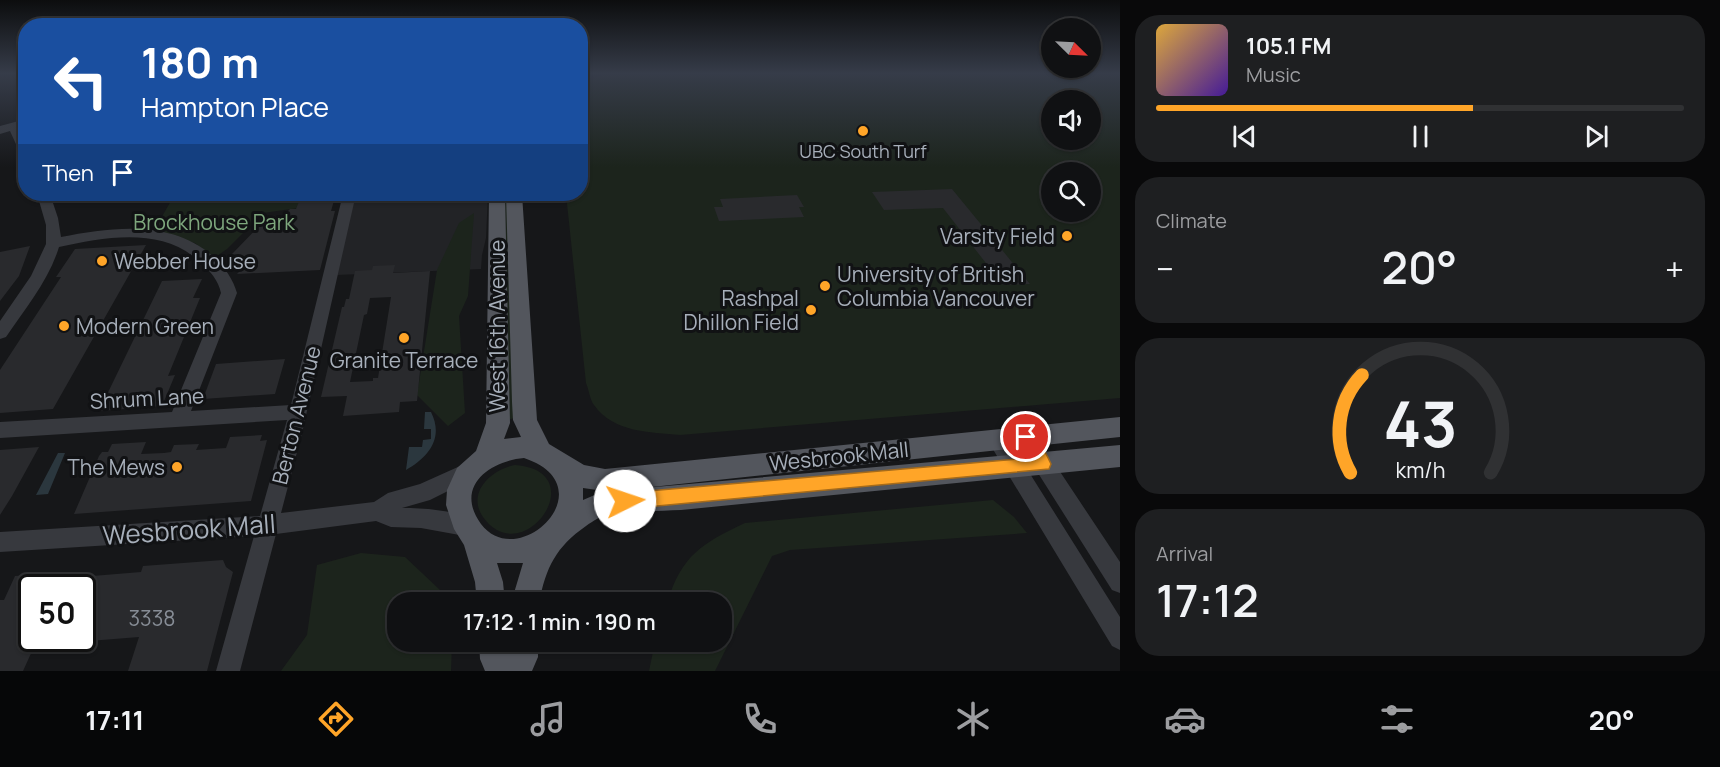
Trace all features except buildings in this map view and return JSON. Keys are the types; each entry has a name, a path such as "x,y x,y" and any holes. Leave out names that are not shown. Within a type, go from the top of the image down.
{"main road":[{"name":"West 16th Avenue","path":"477,464 498,423 497,201"},
{"name":"West 16th Avenue","path":"514,201 523,402 525,420 539,450"},
{"name":"Wesbrook Mall","path":"561,466 581,476 605,480 1120,427"},
{"path":"490,592 489,582 459,503 463,482 477,464 514,447 539,450 561,466 567,476 572,495 567,518 529,581 527,592"},
{"name":"Wesbrook Mall","path":"556,533 584,512 607,502 681,498 1120,456"},
{"path":"471,532 492,548 516,552 538,546 556,533"},
{"path":"495,652 495,659 501,671"},
{"path":"516,671 523,652"}],"street":[{"path":"0,130 18,125"},
{"path":"0,333 36,281 54,243 46,201"},
{"name":"Berton Avenue","path":"228,671 269,525 348,201"},
{"path":"54,243 100,234 154,234 187,244 201,252 224,278 229,293 179,418"},
{"name":"Shrum Lane","path":"0,430 296,412"},
{"path":"1026,437 1120,582"},
{"path":"998,440 1120,638"},
{"name":"Wesbrook Mall","path":"0,542 269,525 378,511 395,500 423,493 477,464"},
{"name":"Wesbrook Mall","path":"378,511 391,517 421,518 471,532"}],"shaded area":[{"path":"348,201 488,201 486,238 481,269 336,275 335,256"},
{"path":"425,412 431,412 435,421 435,438 427,453 406,470 409,447 422,447 423,440 431,439 431,429 424,429"},
{"path":"58,453 65,453 48,494 36,495"}],"green space":[{"name":"University of British Columbia Vancouver","path":"588,104 1041,104 1041,150 1101,150 1101,104 1120,104 1120,398 680,435 645,432 622,426 602,414 591,400 586,383 567,201 588,201"},
{"name":"Brockhouse Park","path":"171,201 342,201 263,213 227,249 214,258 195,243 153,232"},
{"path":"505,203 508,203 514,418 508,420"},
{"path":"474,213 468,296 459,316 465,413 448,426 417,395 437,270 459,223"},
{"path":"515,465 538,471 549,484 551,499 544,514 532,527 516,533 499,531 483,517 478,499 484,483 490,477 506,467"},
{"path":"993,500 1014,517 1027,533 790,550 772,556 732,637 732,592 671,592 679,573 695,553 716,538 745,523"},
{"path":"361,553 405,557 441,592 387,592 387,652 452,652 451,671 281,671 307,635 317,565"},
{"path":"653,652 724,652 715,671 649,671"}],"place":[{"name":"UBC South Turf","path":"863,131"},
{"name":"Varsity Field","path":"1067,236"},
{"name":"Webber House","path":"102,261"},
{"name":"University of British Columbia Vancouver","path":"825,286"},
{"name":"Rashpal Dhillon Field","path":"811,310"},
{"name":"Modern Green","path":"64,326"},
{"name":"Granite Terrace","path":"404,338"},
{"name":"The Mews","path":"177,467"}],"route":[{"path":"625,501 681,498 1043,464 1026,437"}]}
